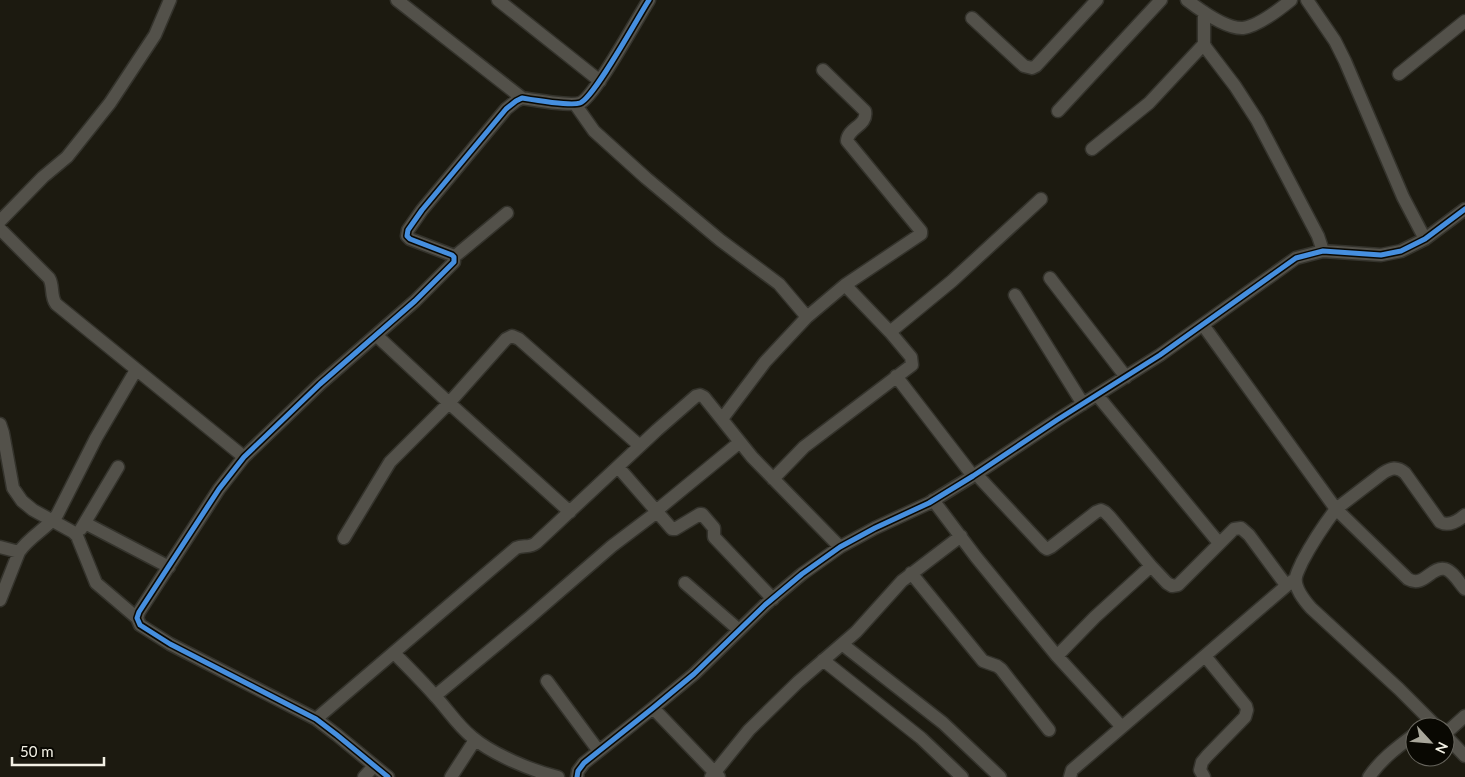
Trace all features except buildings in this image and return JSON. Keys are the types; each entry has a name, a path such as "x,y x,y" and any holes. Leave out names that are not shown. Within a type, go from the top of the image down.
{"street":[{"path":"0,221 43,177 67,157 110,103 155,35 170,0"},
{"path":"397,0 522,98 575,104 586,100 600,81 649,0"},
{"path":"498,0 600,81"},
{"path":"972,18 1024,66 1032,68 1036,66 1097,0"},
{"path":"1058,111 1160,0"},
{"path":"1186,0 1204,12 1238,28 1244,28 1264,19 1287,1"},
{"path":"1307,0 1335,41 1346,61 1403,198 1425,238"},
{"path":"1204,12 1204,44 1257,120 1318,236 1323,251"},
{"path":"1399,74 1465,21"},
{"path":"1092,149 1149,104 1204,44"},
{"path":"722,419 765,362 807,316 845,285 920,236 921,231 847,141 849,134 864,120 865,111 823,70"},
{"path":"454,257 410,239 407,236 408,230 422,210 506,109 522,98"},
{"path":"575,104 601,138 720,240 779,284 807,316"},
{"path":"890,332 952,280 1041,199"},
{"path":"578,777 578,771 598,750 654,708 694,674 772,599 802,574 840,547 875,528 912,512 974,475 1126,377 1203,325 1296,258 1323,251 1381,255 1401,251 1425,238 1465,209"},
{"path":"137,618 139,612 219,489 244,457 320,384 415,301 454,262 454,257 507,213"},
{"path":"0,229 49,278 53,300 56,304 244,457"},
{"path":"1050,278 1126,377"},
{"path":"773,479 804,447 910,367 912,362 911,357 890,332 845,285"},
{"path":"1015,295 1083,404"},
{"path":"1203,325 1336,509 1408,579 1413,582 1418,581 1437,570 1444,569 1450,572 1465,589"},
{"path":"376,334 570,512"},
{"path":"344,538 390,462 449,403 506,339 512,336 519,339 640,446"},
{"path":"0,600 19,552 23,546 52,521 61,508 96,438 136,370"},
{"path":"896,376 974,475 1047,549 1051,548 1101,510 1110,517 1151,566 1172,586 1178,585 1234,529 1244,530 1298,589 1311,608 1393,683 1424,717"},
{"path":"1097,395 1219,543"},
{"path":"316,720 516,548 519,546 532,546 536,543 696,396 704,396 752,457 840,547"},
{"path":"0,424 15,492 22,501 77,536 96,583 137,618 140,624 170,644 316,720 388,777"},
{"path":"435,696 612,546 740,442"},
{"path":"77,536 118,467"},
{"path":"618,467 673,530 702,514 714,528 714,537 772,599"},
{"path":"1070,777 1072,770 1291,582 1317,535 1336,509 1383,473 1396,468 1405,473 1440,522 1452,523 1465,516"},
{"path":"933,500 1057,656 1122,727"},
{"path":"85,523 169,567"},
{"path":"654,708 715,776 749,730 798,682 856,632 902,580 961,536"},
{"path":"0,547 19,552"},
{"path":"1057,656 1095,617 1151,566"},
{"path":"911,573 983,661 1000,669 1049,730"},
{"path":"685,583 739,630"},
{"path":"842,644 943,723 1000,777"},
{"path":"394,653 475,740 504,757 530,769 558,777"},
{"path":"1204,777 1200,770 1202,762 1245,718 1247,710 1246,706 1205,656"},
{"path":"823,660 922,738 962,777"},
{"path":"547,681 598,750"},
{"path":"1455,726 1465,716"},
{"path":"452,777 475,740"},
{"path":"1369,777 1374,769 1390,753 1405,742"},
{"path":"1455,746 1465,756"},
{"path":"364,777 374,766"},
{"path":"452,777 463,777"}],"cycle path":[{"path":"388,777 316,719 170,644 140,625 137,618 139,612 219,489 244,457 320,384 415,301 454,262 452,255 410,239 407,236 408,230 422,210 506,109 522,98 575,104 587,98 616,56 649,0"},
{"path":"577,777 578,771 584,763 694,674 765,605 802,574 840,547 875,528 929,503 973,476 1160,355 1296,258 1323,251 1381,255 1401,251 1425,239 1465,209"}]}
